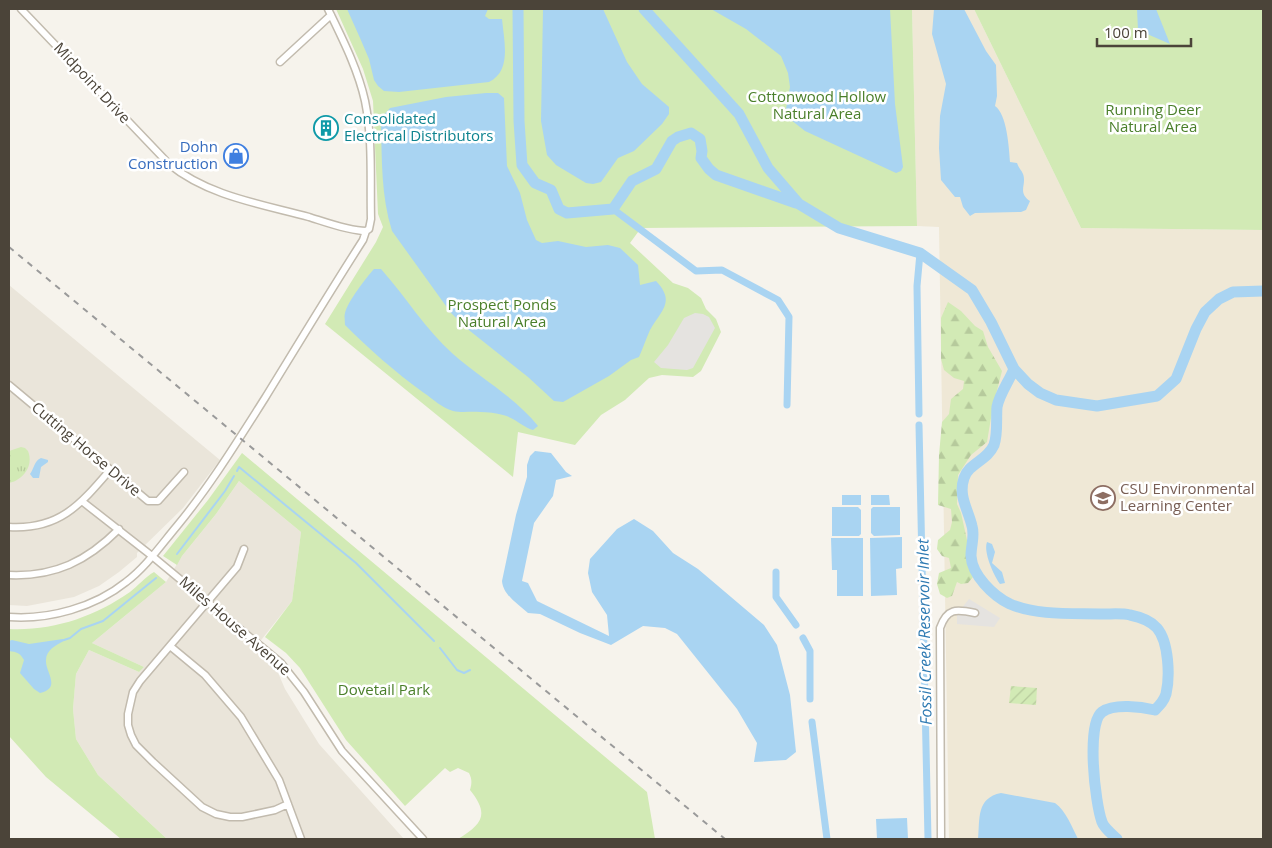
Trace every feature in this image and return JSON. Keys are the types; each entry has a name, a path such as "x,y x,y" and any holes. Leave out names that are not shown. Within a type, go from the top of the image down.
{"street":[{"name":"Midpoint Drive","path":"21,9 168,164 179,172 208,188 225,194 356,230 366,231"},
{"path":"9,617 57,613 92,601 125,584 139,572 197,502 223,465 369,229 371,220 370,134 365,101 355,69 330,12 280,62"},
{"name":"Cutting Horse Drive","path":"10,389 148,501 158,501 184,472"},
{"path":"9,527 31,527 52,522 83,502 110,470"},
{"name":"Miles House Avenue","path":"83,502 119,529 281,663 304,692 342,751 423,839"},
{"path":"9,574 28,576 54,572 77,562 96,550 119,529"},
{"path":"244,549 237,567 140,681 131,698 128,725 136,745 195,801 216,814 242,817 275,810 288,804"},
{"path":"941,839 940,628 948,613 954,610 975,613"},
{"path":"170,646 205,675 241,717 279,780 301,839"}],"shaded area":[{"name":"CSU Environmental Learning Center","path":"912,9 974,9 1081,228 1263,230 1263,839 949,839 939,227 917,226"},
{"path":"9,285 220,460 183,508 137,553 137,557 119,572 99,586 74,597 27,606 9,605"},
{"path":"695,313 709,317 715,328 693,368 687,370 661,368 654,362 668,345 684,318"},
{"path":"239,481 301,532 292,601 254,649 276,668 285,689 319,744 404,839 167,839 98,775 76,739 73,709 76,674 89,650 139,672 144,667 92,643 166,582 182,556 216,514"},
{"path":"969,599 1000,618 994,627 957,624 957,614"}],"green space":[{"path":"336,9 912,9 917,226 641,228 630,243 673,283 688,288 701,298 706,309 716,319 721,332 701,371 693,377 662,375 649,378 625,400 601,415 575,445 518,432 513,477 325,324 376,242 383,227 378,214 373,101 363,69"},
{"name":"Running Deer Natural Area","path":"974,9 1263,9 1263,230 1081,228"},
{"path":"948,302 983,331 988,347 1002,371 993,406 987,442 971,455 958,475 957,504 967,540 967,556 973,577 968,583 961,584 957,582 952,596 947,598 940,594 937,584 939,573 951,568 949,558 942,556 937,549 938,540 950,530 952,522 951,509 938,505 939,455 942,422 949,414 951,399 963,389 964,381 954,378 944,370 941,359 941,318"},
{"path":"21,447 28,451 30,462 23,476 9,483 9,451"},
{"name":"Dovetail Park","path":"242,453 647,792 655,839 458,839 473,829 481,818 481,813 480,806 470,790 471,777 469,773 458,768 450,772 445,768 405,806 346,740 300,668 286,653 265,637 292,601 301,532 239,481 177,565 163,556 208,500"},
{"path":"154,572 166,582 92,643 144,667 139,672 89,650 76,674 73,709 76,739 98,775 167,839 121,839 46,777 9,736 9,629 41,628 72,621 116,601"},
{"path":"1011,686 1037,688 1036,705 1009,703"}],"water":[{"path":"347,9 488,9 485,16 489,19 502,19 505,46 504,63 501,71 489,82 399,92 384,91 374,80 369,59"},
{"path":"543,9 603,9 627,62 642,84 669,107 669,114 662,124 634,151 618,158 601,182 586,183 556,165 547,155 541,121"},
{"path":"711,9 890,9 895,104 903,167 901,171 896,173 805,131 786,116 790,87 788,73 781,56 746,29"},
{"path":"934,9 964,9 986,51 996,65 997,96 995,106 999,110 1005,124 1010,162 1017,163 1023,174 1024,195 1030,201 1026,210 1021,212 975,213 970,216 963,207 960,197 955,197 941,180 940,116 946,84 932,34"},
{"path":"1137,9 1156,9 1170,44 1138,30"},
{"path":"498,93 504,98 507,166 520,193 527,220 536,240 542,243 558,241 586,247 608,245 620,248 638,265 640,285 656,281 665,295 665,306 650,330 639,357 563,402 554,401 451,313 392,231 388,218 383,178 382,117 390,108 446,97"},
{"path":"374,269 381,269 433,334 453,354 519,406 538,426 533,430 500,414 457,412 445,408 403,377 354,334 345,325 345,313 353,296"},
{"path":"535,451 551,453 566,472 572,476 556,480 553,496 534,523 522,581 528,583 537,601 609,636 607,615 592,592 588,573 590,559 617,529 634,519 653,531 673,553 698,569 764,625 777,645 790,695 796,752 786,760 754,762 757,743 737,709 677,634 665,628 643,626 611,645 540,614 528,613 508,595 502,581 516,515 527,477 527,465 530,456"},
{"path":"41,458 48,460 48,462 41,467 39,478 33,478 30,474 35,463"},
{"path":"842,495 861,495 861,505 842,505"},
{"path":"871,495 889,495 890,505 871,505"},
{"path":"832,507 858,507 861,510 861,534 859,536 832,536"},
{"path":"873,507 900,507 900,535 874,536 871,533 871,509"},
{"path":"902,537 902,568 896,569 897,595 871,596 870,538"},
{"path":"831,538 863,538 863,596 837,596 837,570 832,570"},
{"path":"987,542 992,544 995,552 992,563 1002,572 1005,583 1000,584 992,570 986,552"},
{"path":"63,639 64,641 55,646 46,656 46,665 51,684 47,691 40,693 20,673 24,660 18,653 9,651 9,641 29,644"},
{"path":"1001,793 1055,803 1066,815 1078,839 978,839 983,804 987,799"},
{"path":"907,818 908,839 877,839 876,819"}],"waterway":[{"path":"518,9 519,121 522,165 535,183 551,190 559,209 567,213 613,209 632,181 656,169 672,141 691,133 700,139 701,158 716,175 796,203"},
{"path":"644,9 739,114 768,168 799,204 839,228 920,253 972,290 991,322 1014,369 1028,384 1040,393 1056,400 1097,406 1157,396 1176,379 1196,329 1205,312 1219,299 1233,292 1263,291"},
{"path":"613,209 696,271 722,270 778,300 789,317 787,405"},
{"name":"Fossil Creek Reservoir Inlet","path":"919,414 917,286 920,253"},
{"path":"1014,369 998,402 994,445 987,455 966,473 962,485 964,502 973,530 971,556 975,570 984,584 997,596 1021,608 1056,613 1124,614 1145,619 1157,628 1161,634 1168,660 1166,694 1155,710 1136,707 1114,707 1102,712 1097,719 1094,732 1093,764 1099,812 1106,829 1117,839"},
{"name":"Fossil Creek Reservoir Inlet","path":"919,425 928,839"},
{"path":"237,471 239,467 356,563 434,641"},
{"path":"177,554 225,491 234,476"},
{"path":"776,572 776,597 796,625"},
{"path":"64,640 70,638 81,629 103,621 156,578"},
{"path":"803,638 810,651 810,699"},
{"path":"440,648 457,670 464,673 470,670"},
{"path":"812,722 827,839"}],"railway":[{"path":"9,247 725,839"}],"place":[{"name":"Consolidated Electrical Distributors","path":"326,128"},
{"name":"Dohn Construction","path":"236,156"},
{"name":"CSU Environmental Learning Center","path":"1103,498"}],"park label":[{"name":"Cottonwood Hollow Natural Area","path":"817,106"},
{"name":"Prospect Ponds Natural Area","path":"502,314"}]}
